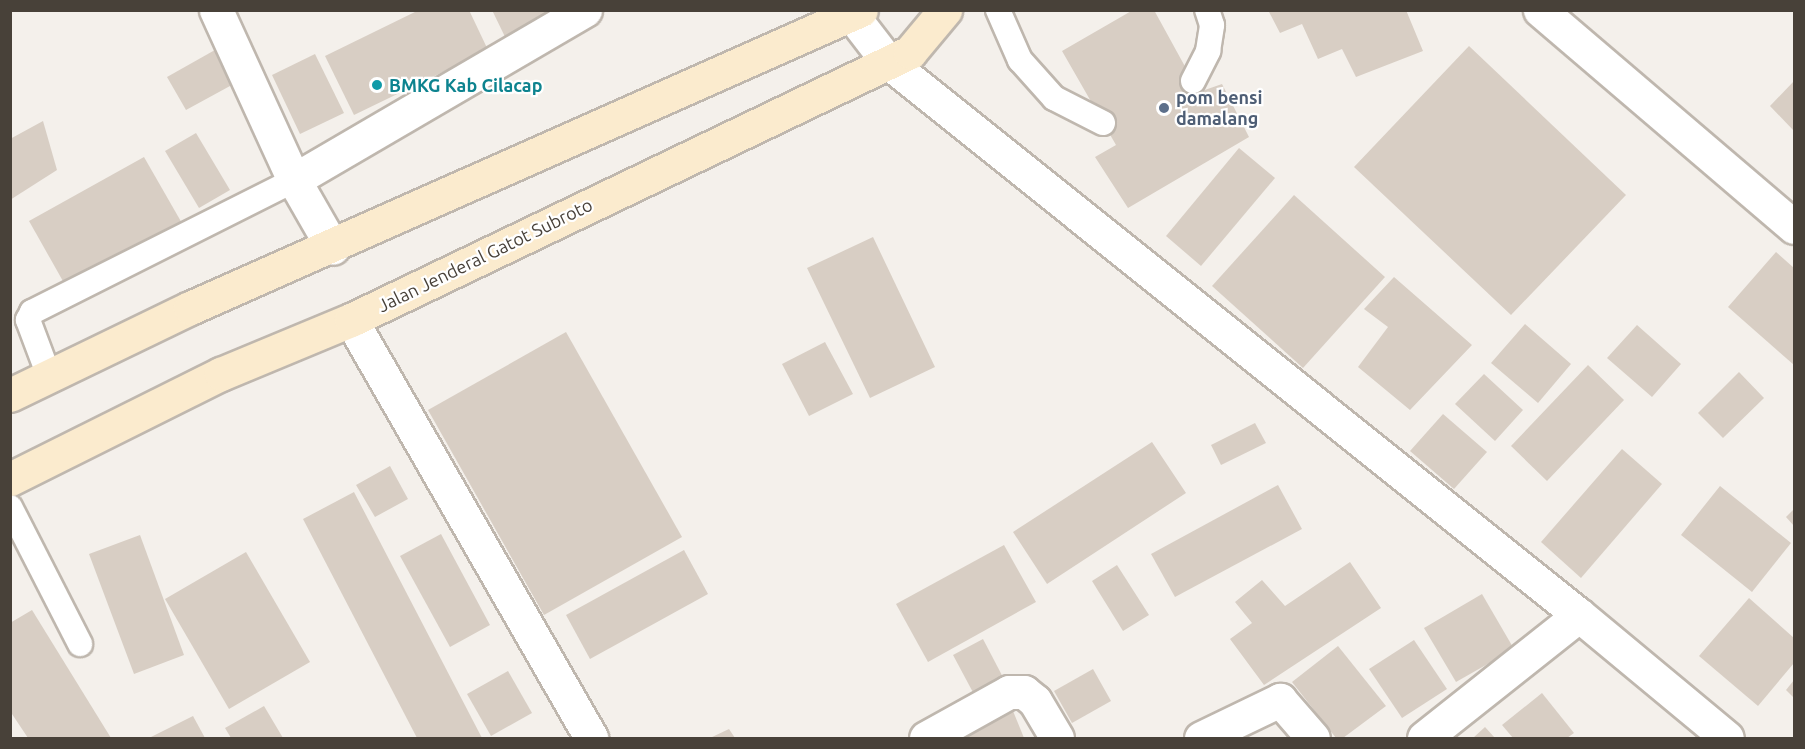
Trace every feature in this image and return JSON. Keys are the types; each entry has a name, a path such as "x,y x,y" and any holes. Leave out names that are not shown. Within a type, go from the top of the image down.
{"main road":[{"name":"Jalan Jenderal Gatot Subroto","path":"10,479 221,374 351,320 910,51 945,10"},
{"path":"10,395 190,308 333,248 853,12"}],"street":[{"path":"216,10 294,180 333,248"},
{"path":"294,180 585,10"},
{"path":"1540,10 1794,227"},
{"path":"853,12 888,62 1579,615 1727,738"},
{"path":"351,320 591,738"},
{"path":"1424,738 1579,615"},
{"path":"926,738 1009,692 1024,692 1035,701 1057,738"},
{"path":"1201,738 1280,700 1313,738"}],"lane":[{"path":"998,10 1020,60 1053,98 1103,123"},
{"path":"1193,81 1208,51 1212,25 1207,10"},
{"path":"50,376 28,320 32,312 294,180"},
{"path":"10,507 80,644"}],"building":[{"name":"BMKG Kab Cilacap","path":"419,10 469,10 488,50 354,115 325,56"},
{"path":"492,10 550,10 554,17 507,41"},
{"name":"pom bensi damalang","path":"1133,10 1154,10 1199,92 1222,84 1249,137 1128,208 1095,157 1116,145 1062,51"},
{"path":"1268,10 1406,10 1423,51 1356,77 1342,49 1318,59 1302,24 1280,33"},
{"path":"222,46 241,80 186,110 167,77"},
{"path":"1469,46 1626,195 1511,315 1354,167"},
{"path":"315,54 344,113 300,134 272,75"},
{"path":"1794,81 1794,131 1770,106"},
{"path":"43,121 57,170 10,200 10,139"},
{"path":"196,133 230,190 199,208 165,151"},
{"path":"1239,148 1275,178 1201,266 1166,236"},
{"path":"144,157 183,225 68,290 29,221"},
{"path":"1294,195 1385,277 1303,368 1212,286"},
{"path":"873,237 935,367 870,398 807,268"},
{"path":"1776,252 1794,268 1794,365 1728,307"},
{"path":"1394,277 1472,345 1410,410 1358,367 1388,327 1364,309"},
{"path":"1525,324 1571,364 1538,403 1491,363"},
{"path":"1637,325 1681,364 1652,397 1607,358"},
{"path":"566,332 682,537 544,615 428,410"},
{"path":"825,342 853,394 809,416 782,364"},
{"path":"1588,365 1624,400 1547,481 1511,446"},
{"path":"1739,372 1764,398 1723,438 1698,413"},
{"path":"1484,374 1523,410 1495,441 1455,404"},
{"path":"1443,414 1487,452 1454,489 1410,451"},
{"path":"1255,423 1266,443 1221,465 1211,445"},
{"path":"1152,442 1186,493 1047,584 1013,532"},
{"path":"1622,449 1662,484 1581,578 1541,542"},
{"path":"390,466 408,499 375,517 356,485"},
{"path":"1278,485 1302,529 1175,597 1151,554"},
{"path":"1720,486 1791,543 1752,592 1681,535"},
{"path":"354,492 482,738 417,738 303,519"},
{"path":"1794,509 1794,526 1786,517"},
{"path":"441,534 490,625 450,647 400,556"},
{"path":"140,535 184,655 134,674 89,554"},
{"path":"1004,545 1036,602 928,662 896,604"},
{"path":"684,550 708,594 590,659 566,615"},
{"path":"246,552 310,662 229,709 165,599"},
{"path":"1350,562 1381,608 1264,685 1230,639 1252,623 1235,602 1262,580 1285,606"},
{"path":"1117,565 1149,615 1123,631 1092,581"},
{"path":"1482,594 1514,649 1456,682 1424,628"},
{"path":"1749,598 1794,638 1794,663 1758,706 1699,656"},
{"path":"32,610 111,738 28,738 10,711 10,623"},
{"path":"983,639 1006,683 976,698 953,655"},
{"path":"1414,640 1447,689 1402,718 1369,669"},
{"path":"1338,646 1386,706 1343,738 1336,738 1292,682"},
{"path":"1093,669 1111,701 1072,723 1054,691"},
{"path":"508,671 532,713 491,736 467,694"},
{"path":"1794,680 1794,698 1786,690"},
{"path":"1542,693 1574,733 1567,738 1513,738 1502,725"},
{"path":"264,706 283,738 231,738 225,728"},
{"path":"1011,706 1024,738 956,738"},
{"path":"193,716 205,738 149,738"},
{"path":"1485,727 1495,738 1473,738"},
{"path":"729,729 735,738 710,738"}],"place":[{"name":"BMKG Kab Cilacap","path":"377,85"},
{"name":"pom bensi damalang","path":"1164,108"}]}
